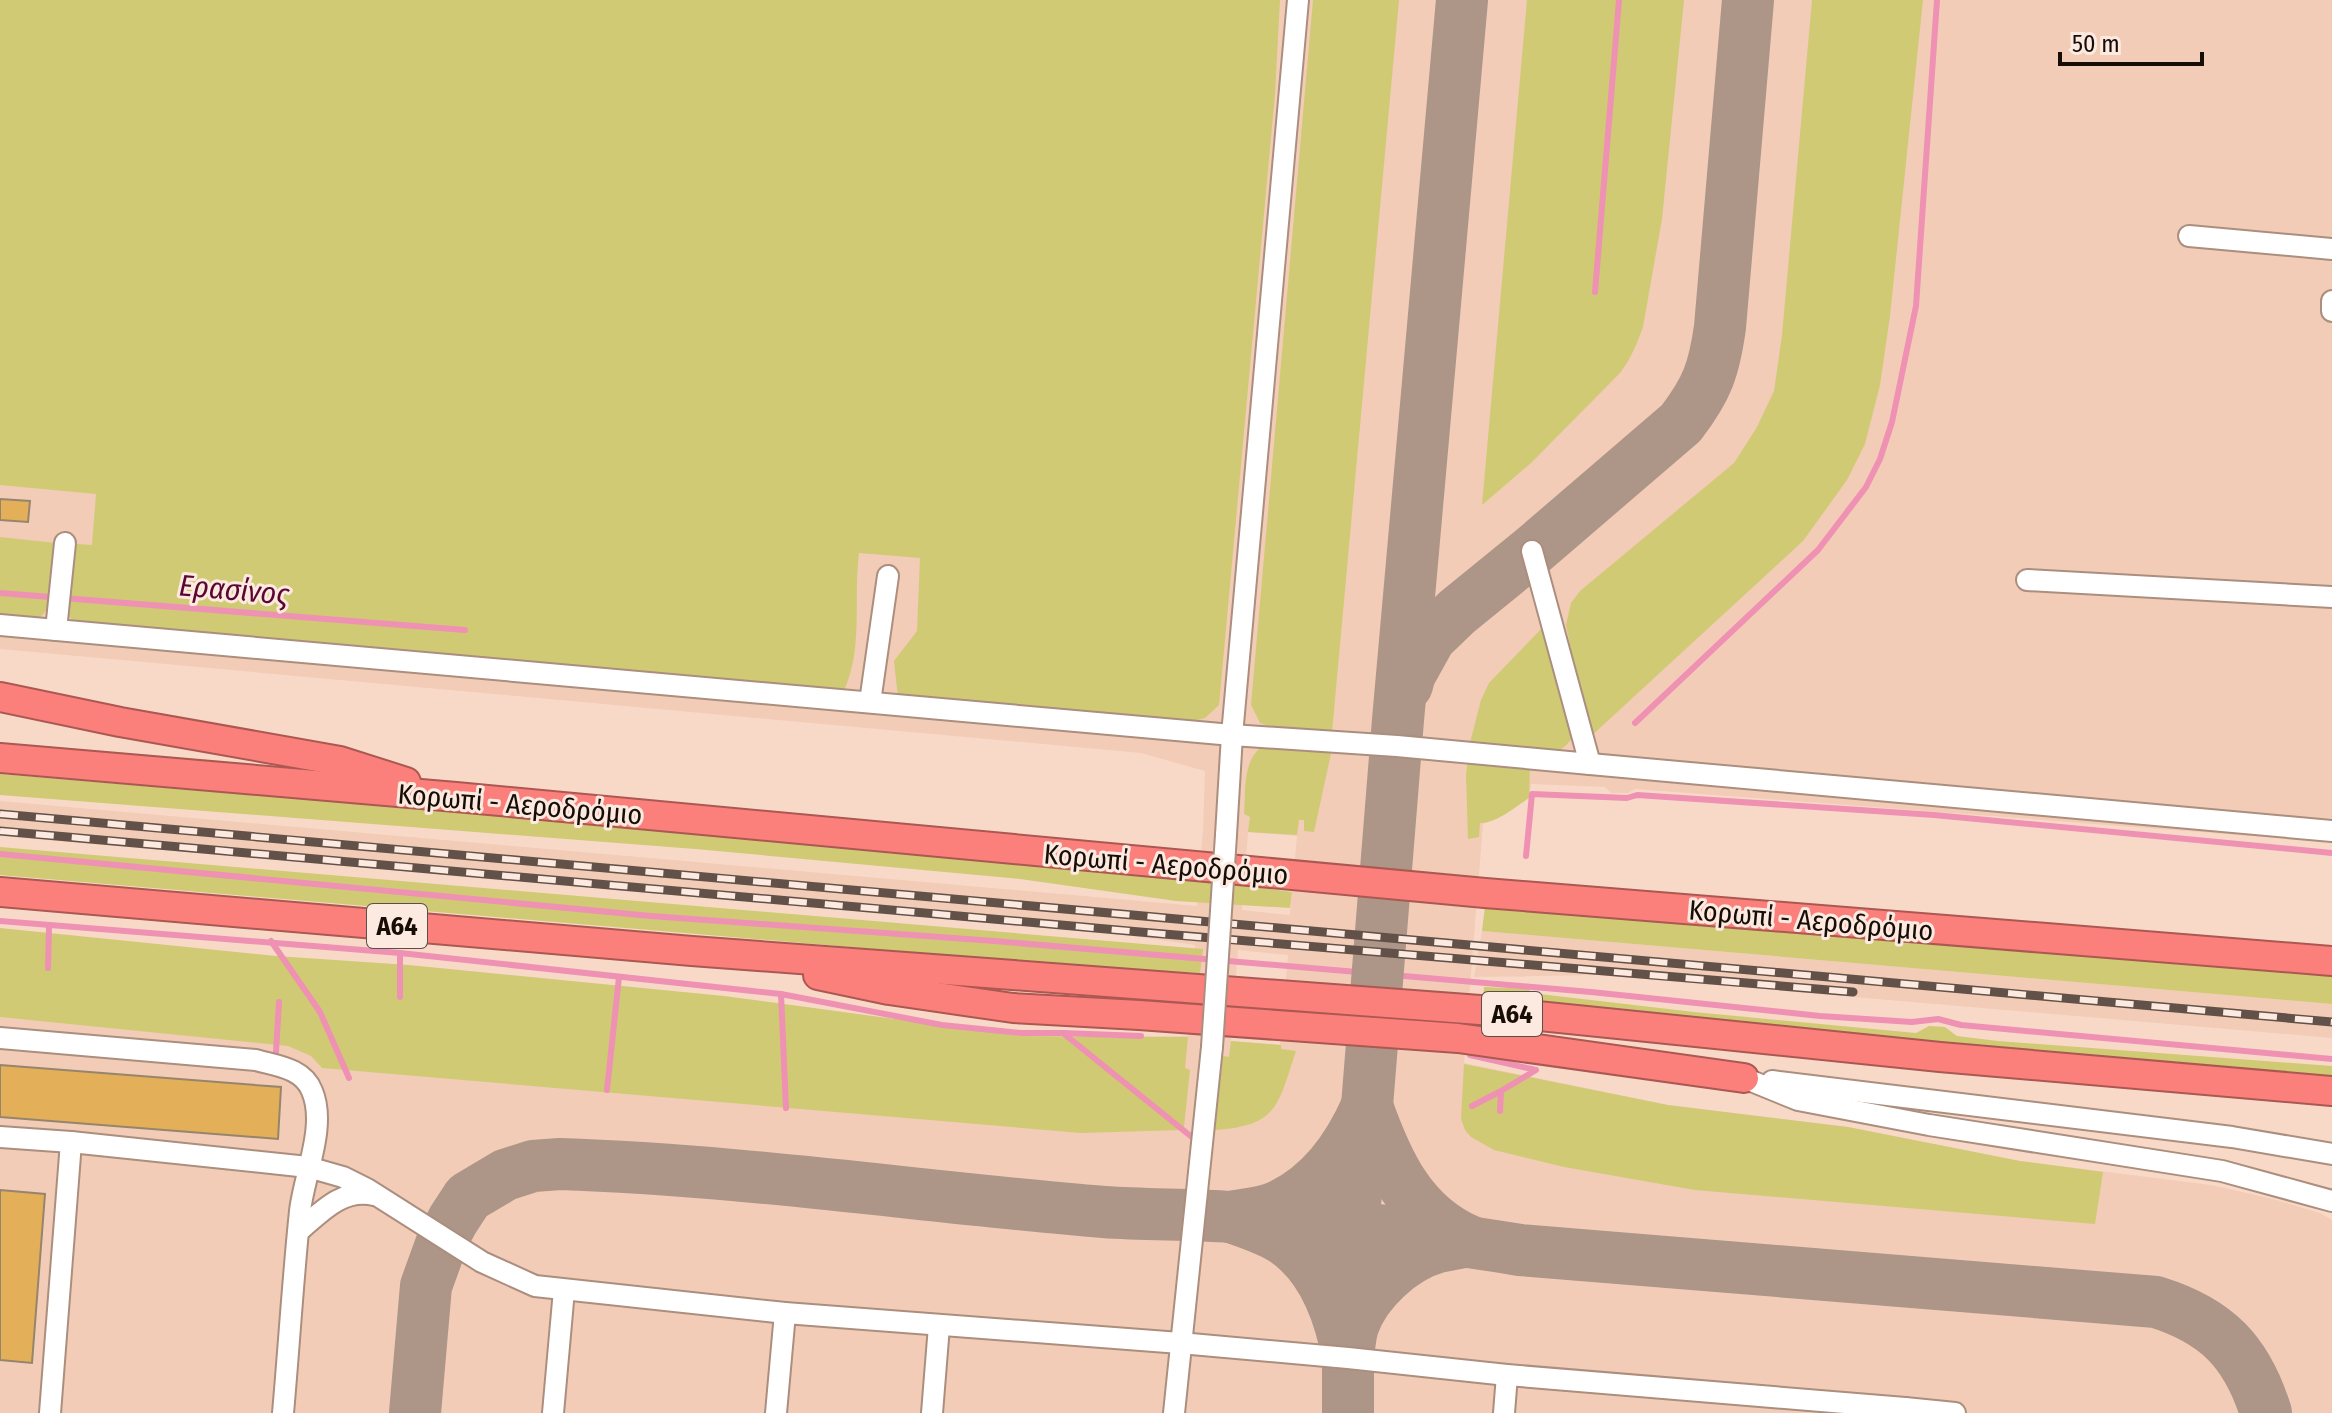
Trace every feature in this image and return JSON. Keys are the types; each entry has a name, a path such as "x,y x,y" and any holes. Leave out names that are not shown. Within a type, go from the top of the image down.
{"highway":[{"path":"0,697 340,761 456,797"},
{"name":"Κορωπί - Αεροδρόμιο","path":"0,758 456,797 1485,893 2332,961"},
{"name":"Α64","path":"0,892 692,951 1480,1010 1940,1057 2332,1091"},
{"path":"0,910 32,912 102,900"},
{"path":"692,951 889,990 1013,1008 1458,1038 1744,1078"}],"street":[{"path":"1174,1413 1212,1047 1232,735 1298,0"},
{"path":"2189,236 2332,249"},
{"path":"2332,301 2332,311"},
{"path":"57,622 65,543"},
{"path":"1532,551 1590,764"},
{"path":"870,702 888,576"},
{"path":"2027,580 2332,597"},
{"path":"0,625 57,622 870,702 1232,735 1397,746 2332,831"},
{"path":"0,1038 256,1060 289,1068 306,1080 318,1114 317,1133 308,1167 299,1231 283,1413"},
{"path":"1744,1078 2232,1137 2332,1154"},
{"path":"1744,1078 1798,1100 1929,1125 2222,1171 2332,1201"},
{"path":"0,1137 308,1167 343,1177 379,1196 482,1262 535,1286 785,1313 1348,1358 1745,1404 1955,1413"},
{"path":"50,1413 71,1142"},
{"path":"299,1231 332,1202 361,1193 379,1196"},
{"path":"553,1413 564,1290"},
{"path":"776,1413 785,1313"},
{"path":"932,1413 939,1326"},
{"path":"1504,1413 1507,1375"}],"shaded area":[{"path":"0,0 2332,0 2332,842 1635,789 1628,793 1611,793 1605,787 1531,784 1529,798 1483,824 1464,1063 1668,1105 1848,1127 2020,1161 2211,1185 2320,1213 2332,1220 2332,1413 0,1413 0,969 806,1042 1188,1036 1195,945 1099,931 0,836 0,801 1197,906 1205,771 1141,753 0,649","holes":["1248,832 1297,836 1290,915 1242,910","1238,950 1288,955 1280,1045 1231,1041"]},
{"path":"0,0 1280,0 1275,94 1219,705 1205,718 1194,721 898,698 894,661 917,631 920,558 859,553 856,642 843,693 75,623 65,607 70,549 77,544 92,545 96,494 0,485"},
{"path":"1313,0 1399,0 1332,732 1273,728 1260,723 1251,705"},
{"path":"1527,0 1684,0 1662,219 1643,327 1620,373 1531,463 1482,505"},
{"path":"1812,0 1923,0 1890,316 1880,385 1865,444 1847,480 1803,541 1589,738 1566,625 1571,603 1580,591 1734,463 1757,427 1774,391 1782,335"},
{"path":"0,537 56,543 51,600 40,617 31,621 0,618"},
{"path":"1545,625 1573,736 1560,750 1530,763 1529,798 1499,817 1480,823 1479,837 1468,839 1466,775 1481,700 1489,683"},
{"path":"1261,747 1332,749 1314,832 1304,831 1304,820 1299,820 1297,835 1248,832 1250,817 1244,814 1246,778 1251,761"},
{"path":"0,774 1023,859 1292,892 1290,908 1176,901 1020,879 695,849 0,795"},
{"path":"0,847 1203,949 1200,973 1099,968 0,875"},
{"path":"1485,906 1905,938 2332,976 2332,1004 1482,931"},
{"path":"0,928 724,996 1022,1036 1188,1037 1185,1068 1190,1070 1184,1127 1181,1130 1081,1133 322,1068 311,1056 288,1046 0,1017"},
{"path":"1482,931 2332,1004 2332,1038 1598,975 1474,977"},
{"path":"1484,987 1529,989 1531,993 1694,1012 1916,1033 1929,1026 1945,1027 1957,1036 1998,1041 2332,1066 2332,1079 1483,999"},
{"path":"1231,1041 1281,1045 1281,1049 1296,1051 1273,1109 1252,1123 1215,1130 1223,1056 1229,1057"},
{"path":"1464,1064 1668,1105 1848,1127 2020,1161 2103,1172 2095,1224 1695,1190 1564,1167 1494,1150 1471,1137 1461,1119"}],"building":[{"path":"0,499 30,501 28,522 0,520"},
{"path":"0,1065 281,1087 278,1139 0,1117"},
{"path":"0,1190 45,1194 32,1363 0,1360"}],"waterway":[{"path":"1595,292 1619,0"},
{"path":"1635,723 1818,550 1866,487 1880,459 1892,422 1916,306 1937,0"},
{"name":"Ερασίνος","path":"0,593 465,630"},
{"path":"1526,856 1532,794 1627,798 1637,795 1934,815 2332,853"},
{"path":"0,854 651,916 994,941 1591,992 1820,1016 1912,1022 1938,1019 1961,1025 2332,1059"},
{"path":"0,921 400,953 781,994 942,1025 1021,1033 1063,1033"},
{"path":"48,968 49,927"},
{"path":"271,941 320,1012 349,1078"},
{"path":"400,953 400,997"},
{"path":"607,1090 619,977"},
{"path":"781,994 786,1108"},
{"path":"276,1052 279,1002"},
{"path":"1141,1036 1063,1033 1193,1138"},
{"path":"1470,1055 1536,1070 1501,1091"},
{"path":"1472,1106 1501,1091 1500,1111"}],"taxiway":[{"path":"1348,1413 1352,1227 1367,1106 1462,0"},
{"path":"1407,685 1430,638 1681,423 1703,389 1712,367 1720,327 1748,0"},
{"path":"1367,1106 1383,1148 1404,1186 1431,1217 1469,1241 1425,1252 1386,1277 1359,1313 1352,1330 1348,1358 1328,1292 1309,1262 1283,1239 1231,1217 1273,1208 1308,1188 1342,1151 1367,1106"},
{"path":"415,1413 426,1286 453,1220 468,1197 505,1175 533,1166 560,1164 764,1178 1104,1212 1304,1222 1520,1250 2156,1302 2196,1319 2227,1342 2249,1373 2266,1413"}],"railway":[{"path":"0,814 2332,1022"},
{"path":"0,831 1853,992"}]}
